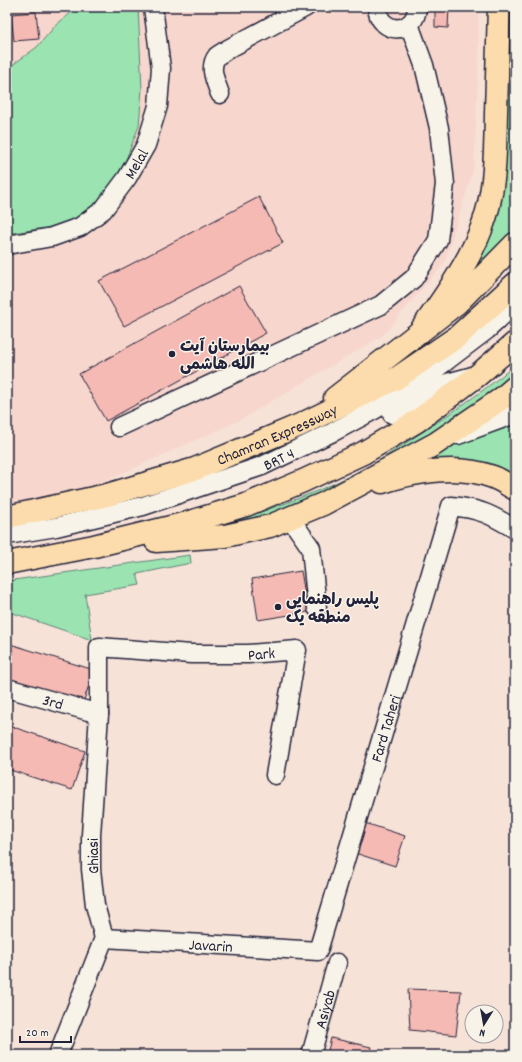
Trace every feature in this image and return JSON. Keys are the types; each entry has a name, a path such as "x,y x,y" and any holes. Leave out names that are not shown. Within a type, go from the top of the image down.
{"highway":[{"path":"419,333 446,294 470,253 482,227 489,206 494,164 499,7"},
{"path":"300,425 457,303 515,244"},
{"name":"Chamran Expressway","path":"7,517 107,495 195,469 300,425 397,378 457,337 515,284"},
{"path":"7,563 94,546 183,524 246,505 303,481 363,453 417,422 478,375 515,343"},
{"path":"94,546 226,536 270,526 341,495 435,444 501,399 515,387"},
{"path":"341,495 392,479 429,472 457,471 493,477 515,489"}],"street":[{"name":"Melal","path":"7,245 52,237 80,227 103,210 128,178 146,145 158,106 161,68 153,7"},
{"path":"220,94 213,76 213,66 217,56 306,7"},
{"path":"377,7 381,20 386,25 398,29 414,20 417,7"},
{"path":"119,427 381,305 414,278 438,240 445,184 438,128 424,65 409,24"},
{"name":"BRT 4","path":"7,535 56,527 143,506 262,466 340,429 412,387 487,330 515,304"},
{"name":"BRT 4","path":"7,545 114,524 232,489 269,475 350,437 440,385 478,375"},
{"path":"435,444 498,419 515,414"},
{"name":"Fard Taheri","path":"318,951 451,506 471,508 490,514 515,529"},
{"path":"290,518 311,548 317,608"},
{"name":"Ghiasi","path":"99,647 99,714 91,835 91,869 95,905 104,938"},
{"name":"Park","path":"99,647 191,654 248,654 296,650 275,775"},
{"name":"3rd","path":"7,688 99,714"},
{"path":"58,1055 104,938"},
{"name":"Javarin","path":"104,938 318,951"},
{"name":"Asiyab","path":"311,1055 337,963"}],"shaded area":[{"path":"7,7 478,7 479,53 474,167 445,262 382,336 242,419 90,488 7,503"}],"green space":[{"path":"78,7 138,7 142,89 139,126 125,162 105,196 84,215 51,227 7,234 7,69 37,47 56,25"},
{"path":"504,7 515,7 515,236 452,299 479,255"},
{"path":"515,365 515,377 473,412 267,522 209,530 313,493 373,464 459,407"},
{"path":"515,421 515,476 493,467 471,463 424,463 438,450"},
{"path":"190,555 191,563 137,574 140,585 85,594 92,640 7,611 7,581"}],"building":[{"path":"435,8 449,8 448,28 435,27"},
{"path":"36,12 39,39 14,41 11,14"},
{"path":"259,197 283,243 124,326 99,281"},
{"name":"بیمارستان آیت الله هاشمی","path":"239,286 266,333 106,421 79,374"},
{"path":"301,571 308,612 258,620 252,579"},
{"path":"7,643 94,670 83,703 7,679"},
{"path":"7,725 85,751 72,790 7,769"},
{"path":"365,823 405,836 395,866 355,853"},
{"path":"408,989 461,991 456,1035 410,1030"},
{"path":"331,1038 371,1047 369,1055 327,1055"}],"place":[{"name":"بیمارستان آیت الله هاشمی","path":"172,354"},
{"name":"پلیس راهنمایی منطقه یک","path":"278,607"}]}
